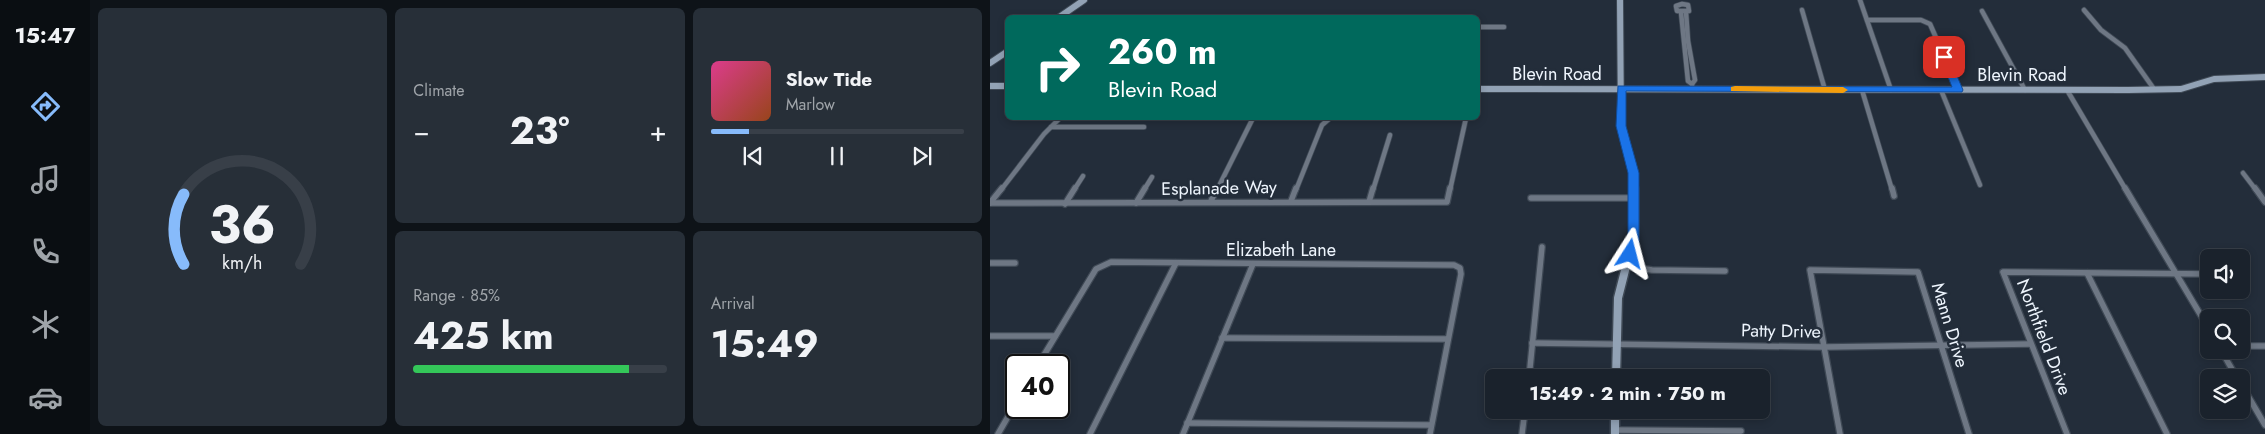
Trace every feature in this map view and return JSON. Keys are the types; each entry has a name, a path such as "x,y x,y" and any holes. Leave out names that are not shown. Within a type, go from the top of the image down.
{"street":[{"path":"1062,15 1084,0"},
{"path":"1616,369 1618,298 1633,243 1634,198 1634,173 1621,126 1620,0"},
{"path":"1860,0 1891,90"},
{"path":"1802,10 1825,90"},
{"path":"2084,10 2101,30 2125,48 2154,89"},
{"path":"1982,11 2025,90"},
{"path":"1684,12 1696,80 1692,86 1688,82 1688,64 1682,37 1684,12"},
{"path":"1867,20 1921,20 1930,24 1959,90"},
{"path":"1480,27 1504,27"},
{"path":"1682,37 1688,37"},
{"path":"990,63 1005,53"},
{"path":"1688,64 1694,64"},
{"name":"Blevin Road","path":"1480,89 1692,86 1825,90 2181,89 2200,85 2214,79 2265,77"},
{"path":"990,86 1005,86"},
{"path":"1862,90 1894,196"},
{"path":"1941,90 1980,184"},
{"path":"2067,90 2200,314"},
{"path":"990,203 1050,126 1058,120"},
{"path":"1211,201 1252,120"},
{"path":"1291,201 1322,125 1328,120"},
{"name":"Esplanade Way","path":"990,203 1065,204 1211,201 1447,202 1466,120"},
{"path":"1050,126 1144,127"},
{"path":"1369,202 1390,135"},
{"path":"2243,173 2265,202"},
{"path":"1065,204 1083,176"},
{"path":"1136,203 1152,177"},
{"path":"1531,198 1634,198"},
{"path":"1530,369 1542,247"},
{"name":"Elizabeth Lane","path":"1055,336 1096,269 1111,262 1454,265 1460,268 1460,274 1448,339"},
{"path":"990,263 1015,264"},
{"path":"1090,434 1176,263"},
{"path":"1183,434 1253,264"},
{"path":"1626,266 1652,270 1725,271"},
{"name":"Mann Drive","path":"1825,347 1810,270 1918,272 1968,434"},
{"name":"Northfield Drive","path":"2067,434 2003,272 2200,274"},
{"path":"2087,273 2167,434"},
{"path":"990,336 1055,336"},
{"path":"1044,354 1055,336"},
{"path":"1222,338 1448,339 1430,434"},
{"name":"Patty Drive","path":"1532,344 1617,343 1825,347 2030,344"},
{"path":"2250,346 2265,346"},
{"path":"1825,347 1840,434"},
{"path":"2250,399 2265,425"},
{"path":"998,434 1007,419"},
{"path":"1522,434 1524,419"},
{"path":"1615,419 1615,432 1741,431"},
{"path":"1187,423 1431,425"}],"slow traffic":[{"path":"1735,89 1843,90"}],"route":[{"path":"1630,254 1633,243 1634,173 1621,126 1621,88 1959,90 1944,57"}]}
